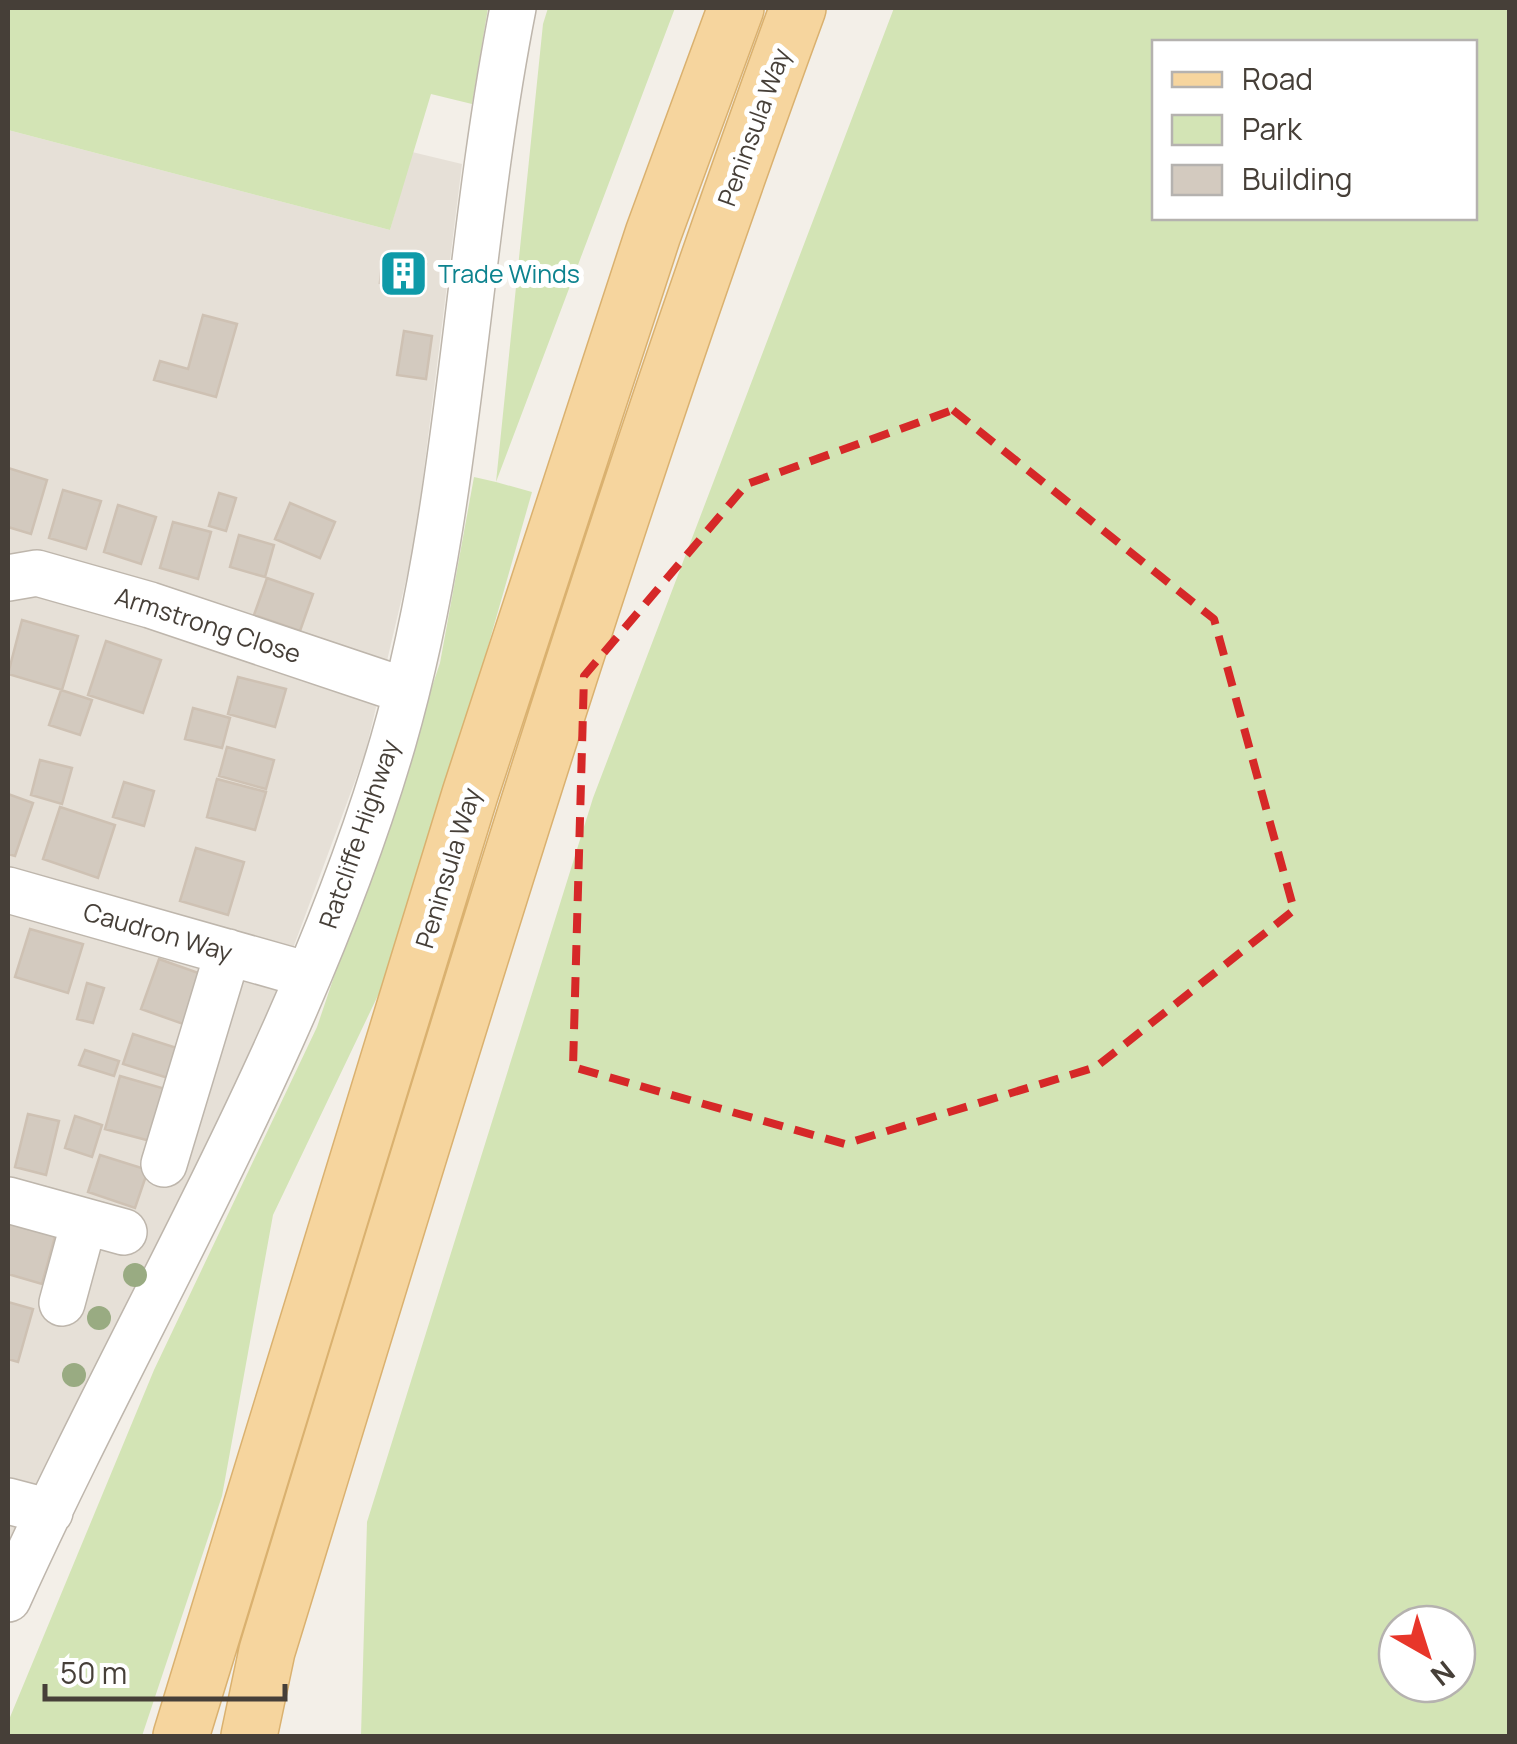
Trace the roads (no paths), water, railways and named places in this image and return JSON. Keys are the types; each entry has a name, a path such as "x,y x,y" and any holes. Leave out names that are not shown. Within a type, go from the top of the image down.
{"main road":[{"name":"Peninsula Way","path":"181,1736 470,794 653,234 736,8"},
{"name":"Peninsula Way","path":"249,1736 267,1650 562,696 710,248 798,8"}],"street":[{"name":"Ratcliffe Highway","path":"8,1599 28,1507 181,1248 308,975 366,824 406,691 444,494 513,8"},
{"name":"Armstrong Close","path":"8,578 37,572 150,605 406,691"},
{"name":"Caudron Way","path":"8,890 308,975"},
{"path":"164,1164 228,952"},
{"path":"8,1200 104,1227 62,1303"}],"place":[{"name":"Trade Winds","path":"403,274"}]}
